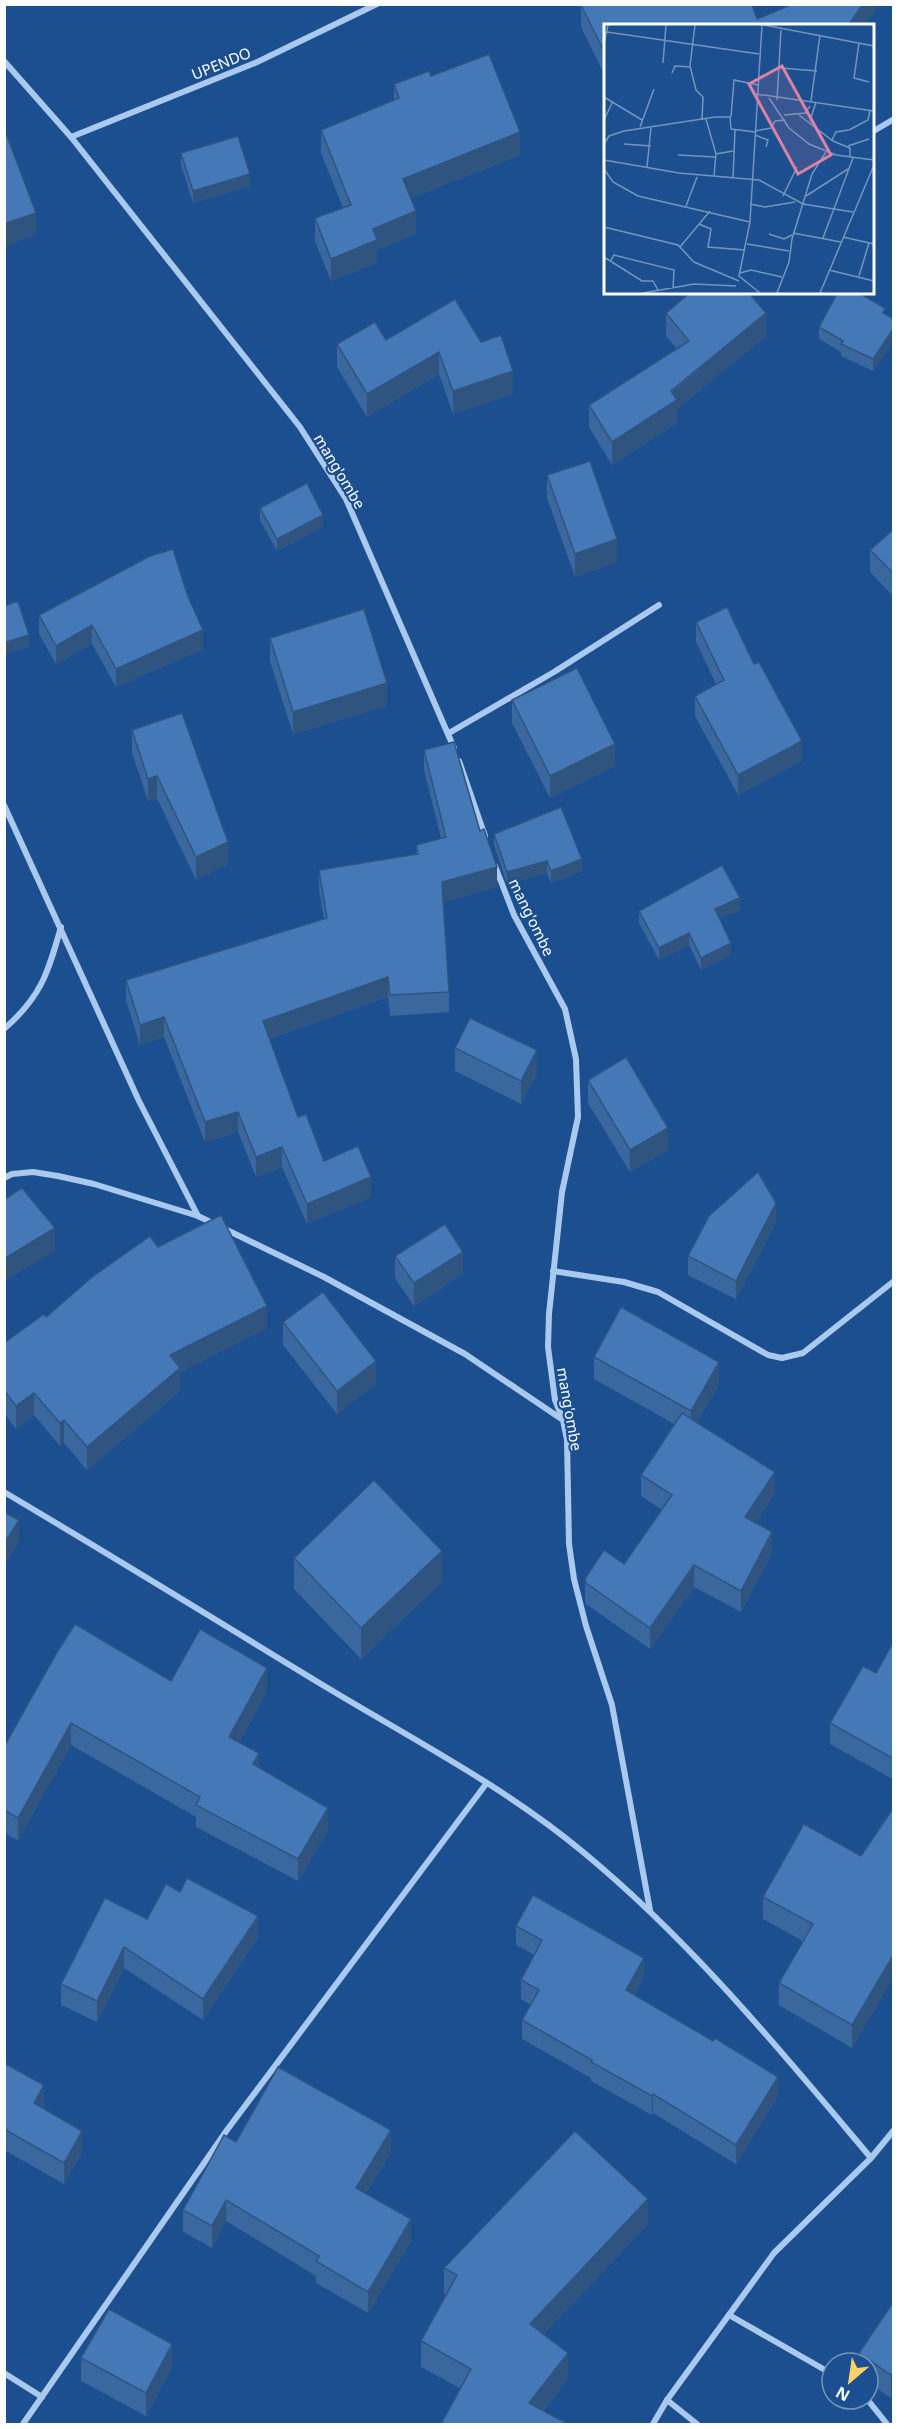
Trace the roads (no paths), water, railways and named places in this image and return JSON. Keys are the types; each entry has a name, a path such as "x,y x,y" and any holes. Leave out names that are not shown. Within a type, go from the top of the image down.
{"street":[{"name":"UPENDO","path":"71,137 255,63 377,4"},
{"name":"mang'ombe","path":"4,62 71,137 300,427 346,499 449,733 486,840"},
{"path":"874,131 894,118"},
{"path":"449,733 554,672 659,605"},
{"path":"4,805 139,1101 198,1216"},
{"name":"mang'ombe","path":"494,861 514,915 565,1009 576,1059 578,1117 562,1192 553,1271 548,1347 555,1400 563,1420 567,1440 569,1544 574,1579 586,1626 612,1705 650,1910"},
{"path":"4,1029 42,985 61,927"},
{"path":"4,1178 12,1173 33,1172 58,1176 94,1184 198,1216 324,1277 465,1354 563,1420"},
{"path":"553,1271 624,1282 658,1292 768,1355 782,1358 803,1353 894,1281"},
{"path":"4,1492 486,1784 532,1813 582,1851 650,1910 760,2027 871,2158"},
{"path":"23,2424 227,2130 486,1784"},
{"path":"653,2424 667,2400 774,2253 871,2158 894,2130"},
{"path":"729,2315 820,2367"},
{"path":"4,2373 42,2397"},
{"path":"667,2400 697,2424"},
{"path":"877,2411 887,2424"}]}
